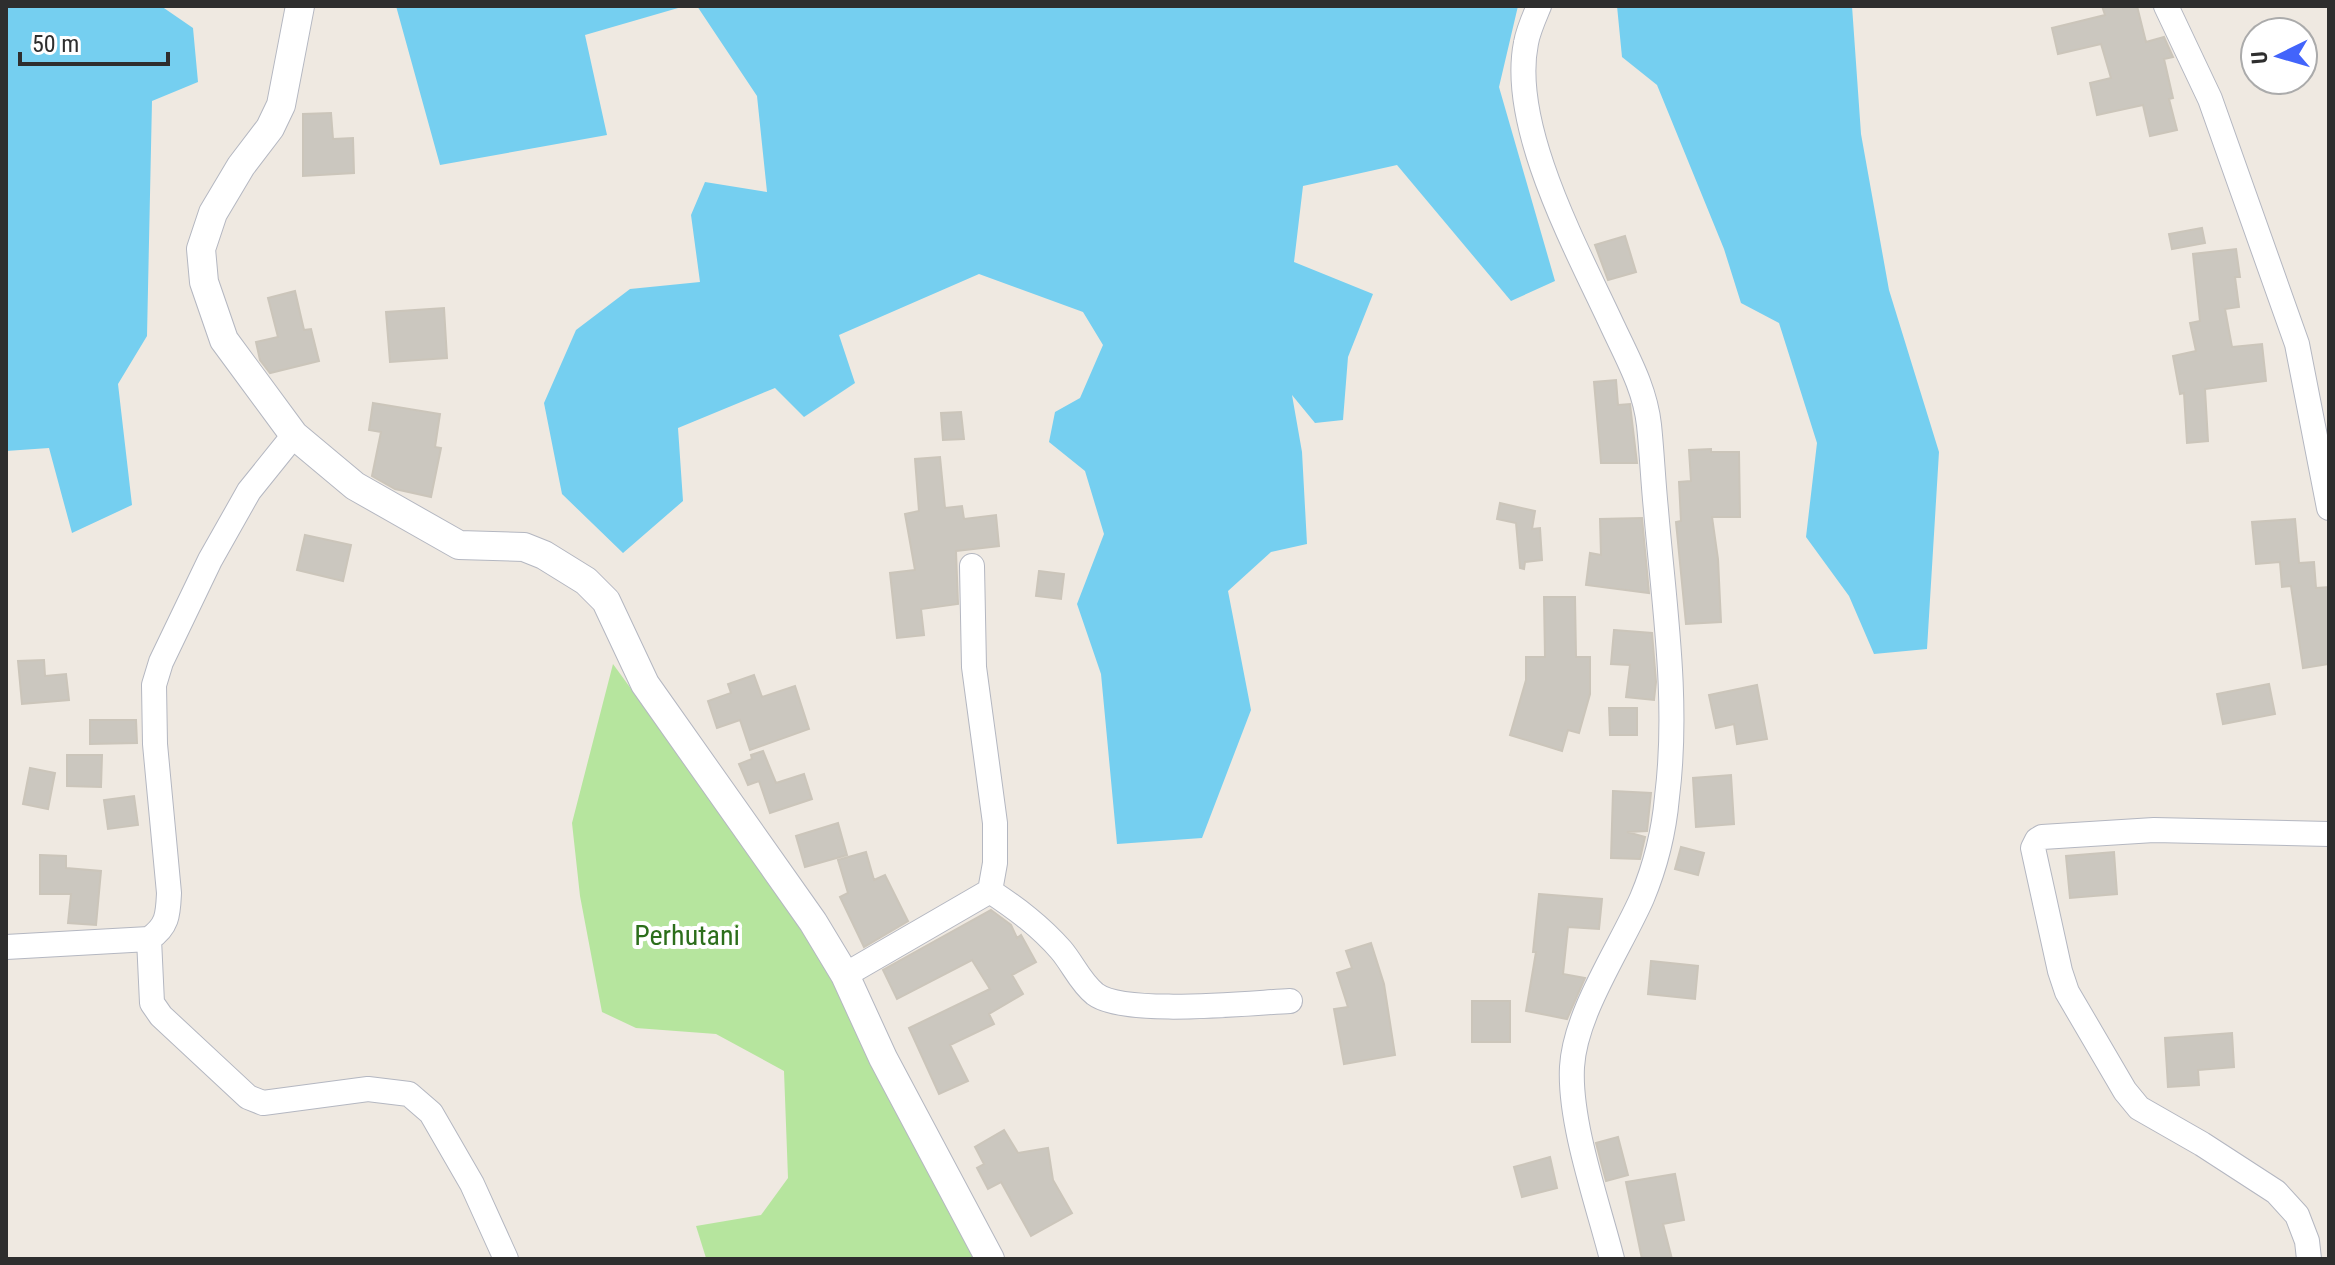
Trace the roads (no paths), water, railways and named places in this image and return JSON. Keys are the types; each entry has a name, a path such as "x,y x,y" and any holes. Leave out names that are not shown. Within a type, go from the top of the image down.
{"street":[{"path":"300,6 281,105 270,128 241,166 213,213 201,249 204,282 224,340 294,435 355,486 459,545 524,547 544,555 586,581 606,601 645,684 813,922 845,975 889,1071 990,1259"},
{"path":"1539,6 1526,42 1524,62 1524,92 1533,141 1585,267 1644,395 1665,591 1673,724 1667,798 1659,843 1642,897 1601,979 1575,1044 1572,1068 1574,1102 1581,1136 1612,1259"},
{"path":"2166,6 2210,99 2297,344 2329,508"},
{"path":"6,947 149,939 161,931 168,917 169,893 155,744 154,685 161,662 210,560 249,491 294,435"},
{"path":"845,975 990,891 995,863 995,823 974,667 972,566"},
{"path":"2309,1259 2307,1241 2297,1215 2276,1192 2139,1108 2125,1091 2067,992 2033,848 2042,837 2154,830 2329,834"},
{"path":"990,891 1034,921 1063,953 1079,977 1107,1002 1144,1006 1290,1001"},
{"path":"149,939 152,1003 161,1016 248,1097 263,1103 368,1089 409,1094 422,1102 472,1184 506,1259"}],"water":[{"path":"6,6 161,6 193,28 198,82 152,101 147,336 118,384 132,505 72,533 49,448 6,451"},
{"path":"396,6 685,6 585,35 607,135 440,165"},
{"path":"697,6 1518,6 1499,87 1555,281 1511,301 1397,165 1303,186 1294,262 1373,294 1348,357 1343,420 1315,423 1292,395 1302,452 1307,544 1271,552 1228,591 1251,710 1202,838 1117,844 1101,674 1077,604 1104,534 1085,471 1049,442 1055,412 1080,398 1103,345 1083,312 979,274 839,335 855,383 804,417 775,388 678,428 683,501 623,553 562,494 544,403 576,330 630,289 700,282 691,215 705,182 767,192 757,96"},
{"path":"1617,6 1852,6 1861,134 1889,290 1939,452 1927,649 1874,654 1849,596 1806,537 1817,443 1779,323 1741,303 1724,249 1657,85 1622,57"}],"park label":[{"name":"Perhutani","path":"687,935"}]}
